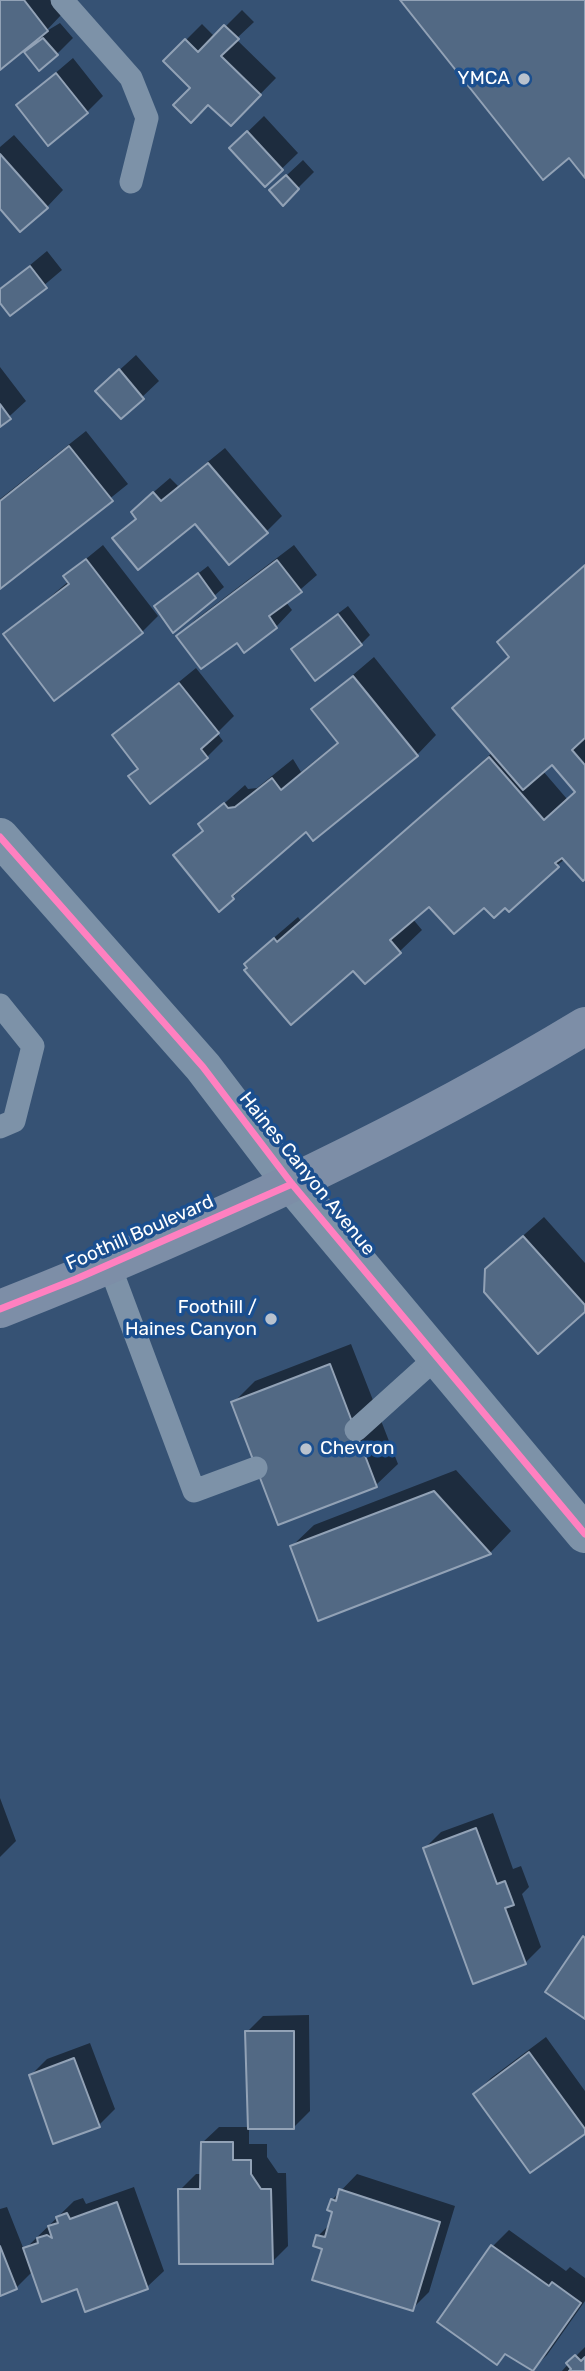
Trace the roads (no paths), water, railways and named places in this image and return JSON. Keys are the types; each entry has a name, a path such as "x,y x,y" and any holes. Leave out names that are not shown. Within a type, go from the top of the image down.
{"main road":[{"name":"Foothill Boulevard","path":"0,1309 292,1184 470,1094 585,1026"}],"street":[{"name":"Haines Canyon Avenue","path":"0,838 203,1067 292,1184 585,1534"}],"lane":[{"path":"62,0 131,78 147,118 131,182"},
{"path":"0,1005 33,1046 14,1121 0,1127"},
{"path":"109,1264 194,1491 256,1468"},
{"path":"356,1430 438,1356"}],"place":[{"name":"YMCA","path":"524,79"},
{"name":"Foothill / Haines Canyon","path":"271,1319"},
{"name":"Chevron","path":"306,1449"}]}
